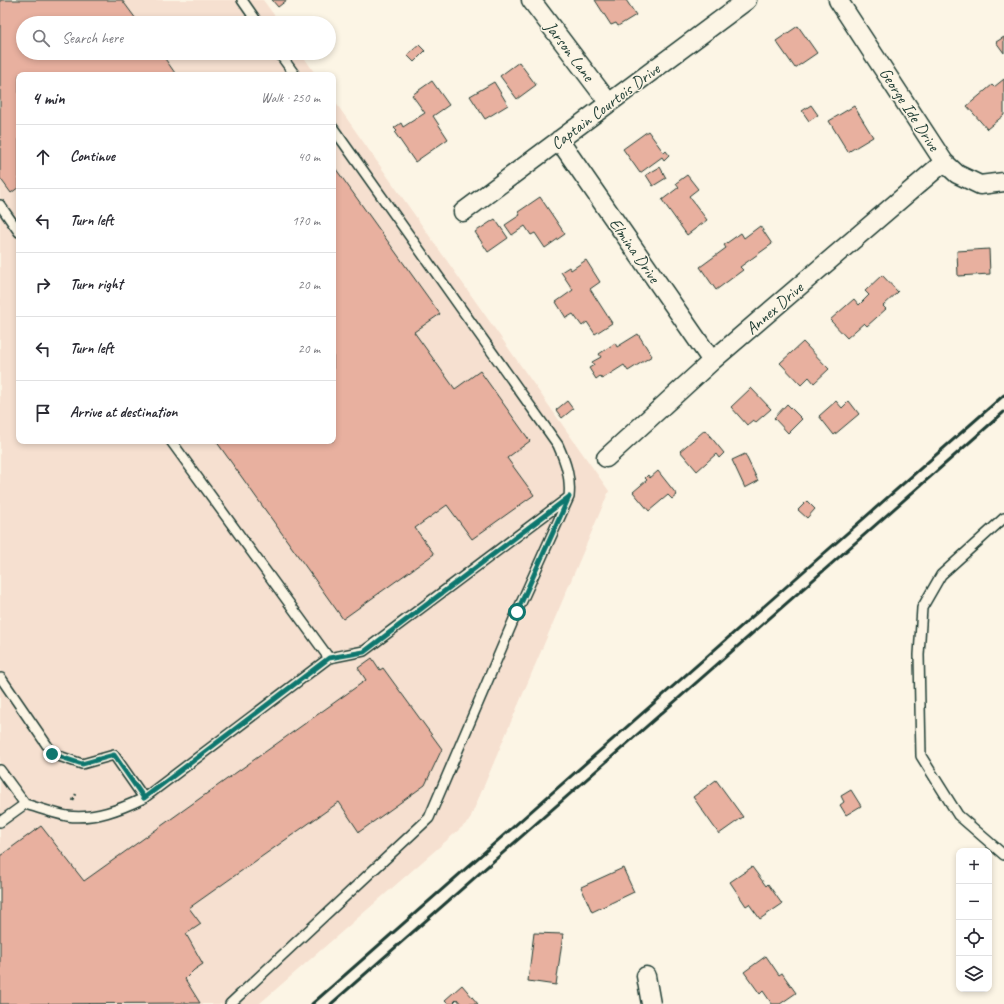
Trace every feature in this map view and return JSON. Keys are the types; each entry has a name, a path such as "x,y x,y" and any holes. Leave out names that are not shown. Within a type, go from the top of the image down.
{"street":[{"name":"Jarson Lane","path":"531,0 609,103"},
{"name":"Captain Courtois Drive","path":"463,212 746,0"},
{"name":"George Ide Drive","path":"838,0 944,162 958,174 980,185 1004,182"},
{"name":"Elmina Drive","path":"559,140 712,361"},
{"name":"Annex Drive","path":"606,458 712,361 944,162"},
{"path":"646,976 651,1004"}],"lane":[{"path":"242,0 253,16"},
{"path":"284,60 293,72"},
{"path":"230,1004 429,818 517,612 569,497 569,473 558,445 336,132"},
{"path":"0,205 16,228"},
{"path":"173,444 329,658"},
{"path":"0,770 25,804 65,815 92,816 109,813 144,798 329,658 364,652 569,497"},
{"path":"1004,518 941,575 922,608 919,655 921,756 958,815 1004,855"},
{"path":"0,680 2,678 52,754 82,764 114,755 144,798"},
{"path":"0,822 25,804"}],"path":[{"path":"73,802 76,794"}],"shaded area":[{"path":"0,0 263,0 275,16 16,16 16,60 306,60 314,72 16,72 16,444 336,444 336,103 609,491 469,821 259,1004 0,1004"}],"building":[{"path":"0,0 122,0 134,16 16,16 16,60 166,60 174,72 16,72 16,189 11,193 0,178"},
{"path":"272,0 287,0 278,7"},
{"path":"595,0 626,0 636,15 618,26 616,23 611,25"},
{"path":"798,26 817,53 795,68 776,41"},
{"path":"1004,37 1004,53 996,42"},
{"path":"419,45 425,51 414,62 407,55"},
{"path":"519,62 536,85 517,99 500,76"},
{"path":"1004,79 1004,115 987,129 967,106 992,85 994,87"},
{"path":"432,81 449,105 433,116 448,139 415,162 395,133 397,131 394,128 401,123 403,127 425,113 412,95"},
{"path":"494,82 508,105 485,119 470,96"},
{"path":"811,105 818,115 809,121 802,111"},
{"path":"854,106 873,137 848,152 829,121"},
{"path":"648,131 664,153 666,151 669,155 664,160 662,157 640,173 623,149"},
{"path":"660,167 666,178 653,186 646,175"},
{"path":"336,169 440,314 414,332 455,389 480,371 530,441 507,458 534,495 472,539 447,505 415,528 434,554 343,619 218,444 336,444"},
{"path":"687,175 698,189 689,196 707,220 687,235 662,200 679,187 676,183"},
{"path":"540,197 565,234 545,248 535,233 531,235 525,226 512,235 505,225 520,215 518,212"},
{"path":"495,219 508,238 488,252 475,232"},
{"path":"760,226 772,244 740,267 743,270 716,290 700,267 726,248 724,245 741,233 744,238"},
{"path":"989,249 990,274 958,276 957,251"},
{"path":"586,260 600,282 590,289 612,323 595,334 587,322 582,326 573,314 566,318 556,302 573,290 561,272 569,267 571,270"},
{"path":"882,275 898,292 883,306 886,309 867,326 864,323 847,338 830,320 854,299 859,305 869,295 865,291"},
{"path":"638,334 652,356 628,371 624,365 602,379 600,376 596,379 589,368 594,365 592,362 601,357 599,354 615,343 617,347"},
{"path":"803,342 829,369 814,383 809,377 801,385 780,363"},
{"path":"751,388 771,409 756,422 753,420 747,425 731,407"},
{"path":"567,401 573,409 562,418 556,410"},
{"path":"836,401 842,408 849,401 859,414 834,435 819,416"},
{"path":"787,404 802,419 788,433 774,418"},
{"path":"705,430 724,453 719,458 716,454 697,471 680,451"},
{"path":"745,454 758,481 745,488 732,460"},
{"path":"658,471 677,495 672,499 668,495 649,511 633,492 647,480 645,478 648,475 650,478"},
{"path":"807,501 815,509 807,518 798,510"},
{"path":"372,658 380,670 383,668 442,749 425,785 359,832 339,802 189,908 201,924 186,934 203,964 185,979 200,1003 0,1004 0,856 41,826 84,881 366,680 358,668"},
{"path":"716,780 743,817 719,834 693,797"},
{"path":"851,790 861,806 846,815 840,805 844,802 841,796"},
{"path":"752,867 766,886 768,884 782,904 760,919 749,904 746,906 730,882"},
{"path":"623,868 634,892 592,912 581,887"},
{"path":"534,933 563,934 556,985 528,981"},
{"path":"766,956 779,975 782,973 796,993 780,1004 772,1004 763,991 760,994 744,972"},
{"path":"462,985 478,1004 461,1004 457,999 454,1002 456,1004 449,1004 445,1000"}],"railway":[{"path":"312,1004 1004,395"},
{"path":"331,1004 1004,412"}],"route":[{"path":"52,754 82,764 114,755 144,798 329,658 364,652 569,497 517,612"}]}
